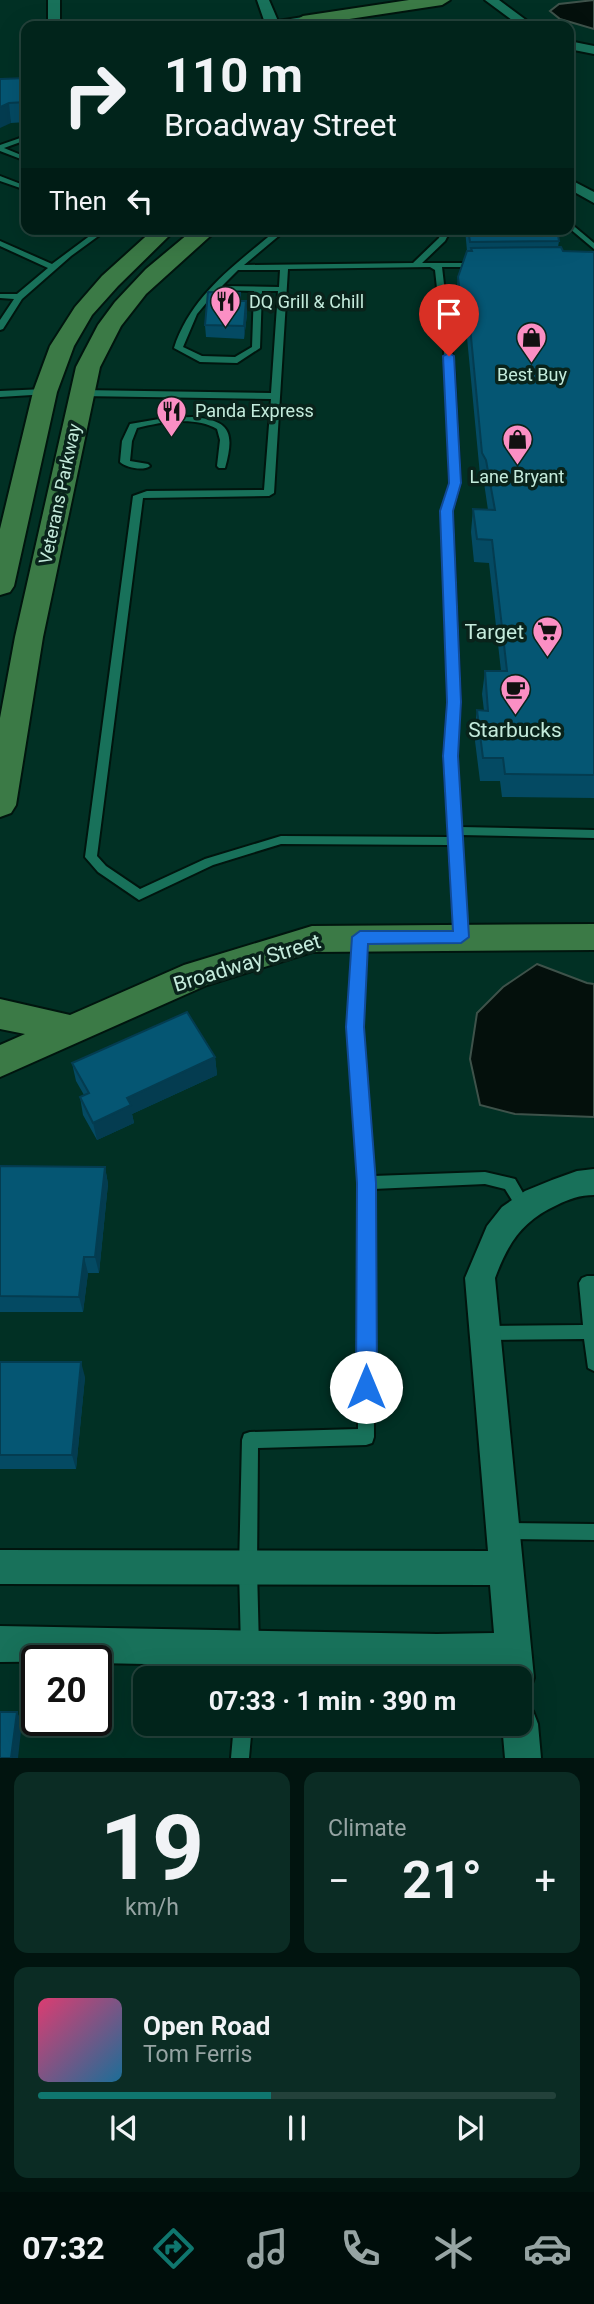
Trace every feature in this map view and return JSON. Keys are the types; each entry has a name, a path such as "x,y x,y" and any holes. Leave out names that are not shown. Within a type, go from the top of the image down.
{"main road":[{"path":"324,0 331,21"},
{"path":"336,21 442,0"},
{"path":"303,18 324,21"},
{"name":"Veterans Parkway","path":"1,573 45,392 62,346 83,312 110,281 160,235"},
{"name":"Veterans Parkway","path":"0,805 29,637 81,393 98,342 123,305 149,277 201,235"},
{"path":"45,392 81,393"},
{"name":"Broadway Street","path":"0,1062 196,975 312,939 594,937"},
{"path":"0,1014 71,1030"}],"street":[{"path":"54,0 54,21"},
{"path":"263,0 271,21"},
{"path":"491,0 520,21"},
{"path":"574,46 594,50"},
{"path":"574,186 594,199"},
{"path":"0,1644 249,1663 515,1664 480,1278 496,1233 523,1205 580,1181 594,1181"},
{"path":"0,1567 506,1568"},
{"path":"521,1736 523,1758"}],"lane":[{"path":"0,148 21,140"},
{"path":"0,148 21,157"},
{"path":"0,178 21,186"},
{"path":"574,229 594,247"},
{"path":"0,327 19,297 96,235"},
{"path":"258,289 256,348 237,360 200,359 178,348 184,324 214,288 276,235"},
{"path":"415,265 444,235"},
{"path":"0,243 53,267"},
{"path":"431,265 439,270 450,370 455,483 447,511 454,687 450,756 461,937"},
{"path":"236,268 485,265"},
{"path":"284,267 269,493 138,496 91,857 102,869 139,895 209,862 281,840 594,834"},
{"path":"214,288 283,289"},
{"path":"0,296 19,297"},
{"path":"0,394 45,392"},
{"path":"81,393 276,396"},
{"path":"145,466 125,462 127,441 133,426 154,420 206,421 220,426 224,431 222,466"},
{"path":"249,1663 250,1440 366,1437 366,1183 355,1027 360,937"},
{"path":"366,1183 485,1178 510,1184 523,1205"},
{"path":"594,1283 587,1283 594,1363"},
{"path":"485,1333 591,1332"},
{"path":"502,1531 594,1532"},
{"path":"240,1758 242,1736"}],"shaded area":[{"path":"594,0 594,29 560,19 550,11 559,4"},
{"path":"537,964 594,984 594,1117 515,1114 480,1105 470,1059 477,1013 503,987"}],"building":[{"path":"21,78 21,102 0,107 0,79"},
{"path":"469,235 558,235 559,241 470,242"},
{"path":"561,247 563,251 594,252 594,775 505,774 503,758 483,758 477,710 488,711 485,671 507,671 492,540 477,539 473,509 495,510 486,460 482,453 468,305 463,305 461,301 458,277 467,251 472,251 471,248"},
{"path":"208,292 240,293 240,301 246,301 244,326 205,325"},
{"path":"187,1012 215,1057 127,1098 131,1105 93,1123 80,1097 89,1093 72,1063"},
{"path":"0,1166 105,1167 95,1257 84,1257 79,1297 0,1296"},
{"path":"0,1362 81,1362 72,1455 0,1455"},
{"path":"0,1712 17,1712 11,1758 0,1758"}],"place":[{"name":"DQ Grill & Chill","path":"226,329"},
{"name":"Best Buy","path":"532,364"},
{"name":"Panda Express","path":"172,438"},
{"name":"Lane Bryant","path":"517,466"},
{"name":"Target","path":"547,659"},
{"name":"Starbucks","path":"515,717"}],"route":[{"path":"366,1387 366,1183 355,1027 360,937 461,937 450,756 454,702 447,511 455,483 449,356"}]}
